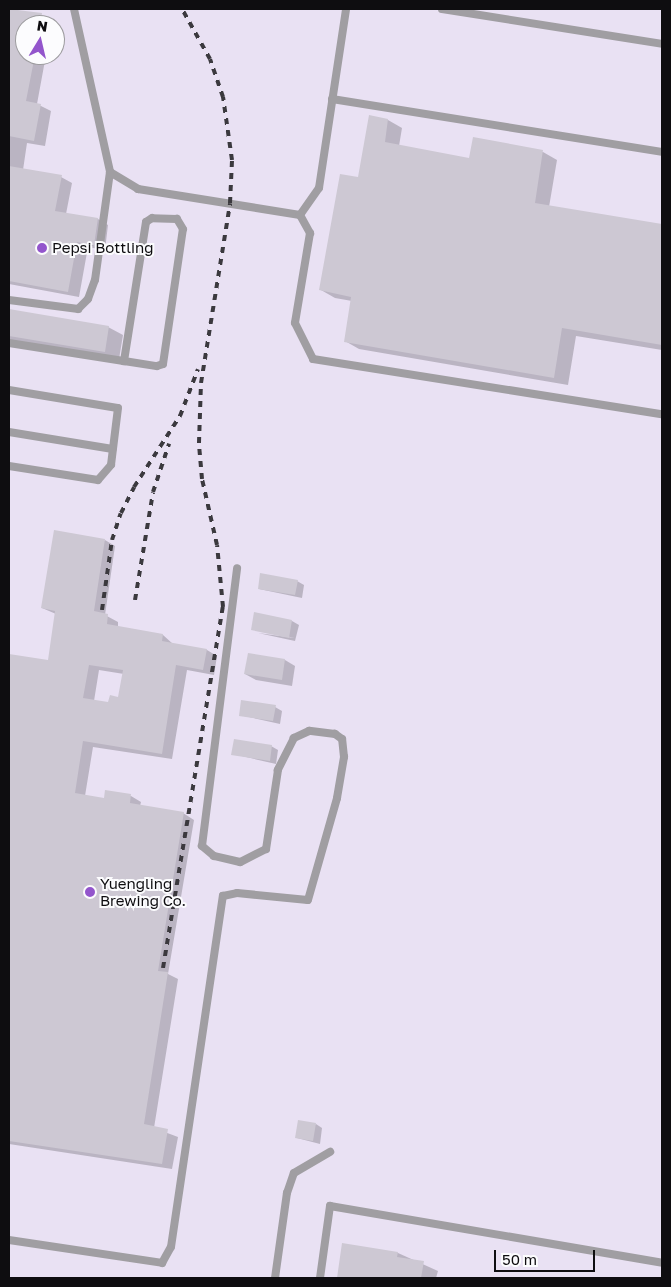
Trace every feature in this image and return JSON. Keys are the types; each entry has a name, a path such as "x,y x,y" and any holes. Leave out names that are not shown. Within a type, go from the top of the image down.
{"lane":[{"path":"9,300 78,309 88,299 95,280 110,172 74,9"},
{"path":"300,215 319,188 346,9"},
{"path":"442,9 662,44"},
{"path":"332,99 662,152"},
{"path":"110,172 138,189 300,215"},
{"path":"300,215 310,233 295,323 313,360 662,414"},
{"path":"9,343 124,361 157,366 165,359 183,229 177,219 152,218 146,222 124,361"},
{"path":"9,390 118,408 111,466 98,480 9,466"},
{"path":"9,432 113,449"},
{"path":"9,1240 162,1264 171,1247 223,896 237,892 308,900 337,798 344,757 342,739 334,734 309,731 294,738 278,770 266,849 240,862 214,856 202,846 237,568"},
{"path":"275,1278 287,1193 294,1173 330,1152"},
{"path":"320,1278 330,1206 662,1263"}],"shaded area":[{"path":"9,9 662,9 662,1278 9,1278"}],"building":[{"path":"9,9 42,13 42,15 15,15 15,65 33,65 26,101 41,104 34,141 9,136"},
{"path":"369,115 388,119 385,142 469,158 473,137 543,150 535,203 662,224 662,345 562,328 554,378 344,342 351,297 319,290 340,174 358,177"},
{"name":"Pepsi Bottling","path":"9,166 62,175 55,211 98,218 94,245 77,242 68,292 9,281"},
{"path":"9,309 109,326 105,352 9,336"},
{"name":"Yuengling Brewing Co.","path":"54,530 105,539 94,611 108,614 107,624 163,634 162,641 207,649 203,670 176,665 162,754 83,741 75,793 104,798 105,790 131,794 130,803 184,812 158,971 168,972 144,1124 168,1129 162,1164 9,1141 9,654 48,660 55,611 41,608","holes":["89,665 123,670 118,697 110,695 108,702 83,698"]},
{"path":"260,573 298,580 295,595 258,589"},
{"path":"254,612 292,620 289,638 251,630"},
{"path":"248,653 285,659 282,680 244,674"},
{"path":"241,700 276,705 273,721 239,716"},
{"path":"234,739 272,745 270,761 231,755"},
{"path":"298,1120 316,1123 313,1141 295,1138"},
{"path":"342,1243 398,1252 397,1257 424,1261 421,1278 337,1278"}],"railway":[{"path":"163,968 223,607 217,545 202,479 199,443 201,383 230,203 232,160 223,97 210,59 182,9"},
{"path":"102,610 112,540 121,513 134,487 180,416 198,369"},
{"path":"135,600 153,492 169,444"}],"place":[{"name":"Pepsi Bottling","path":"42,248"},
{"name":"Yuengling Brewing Co.","path":"90,892"}]}
